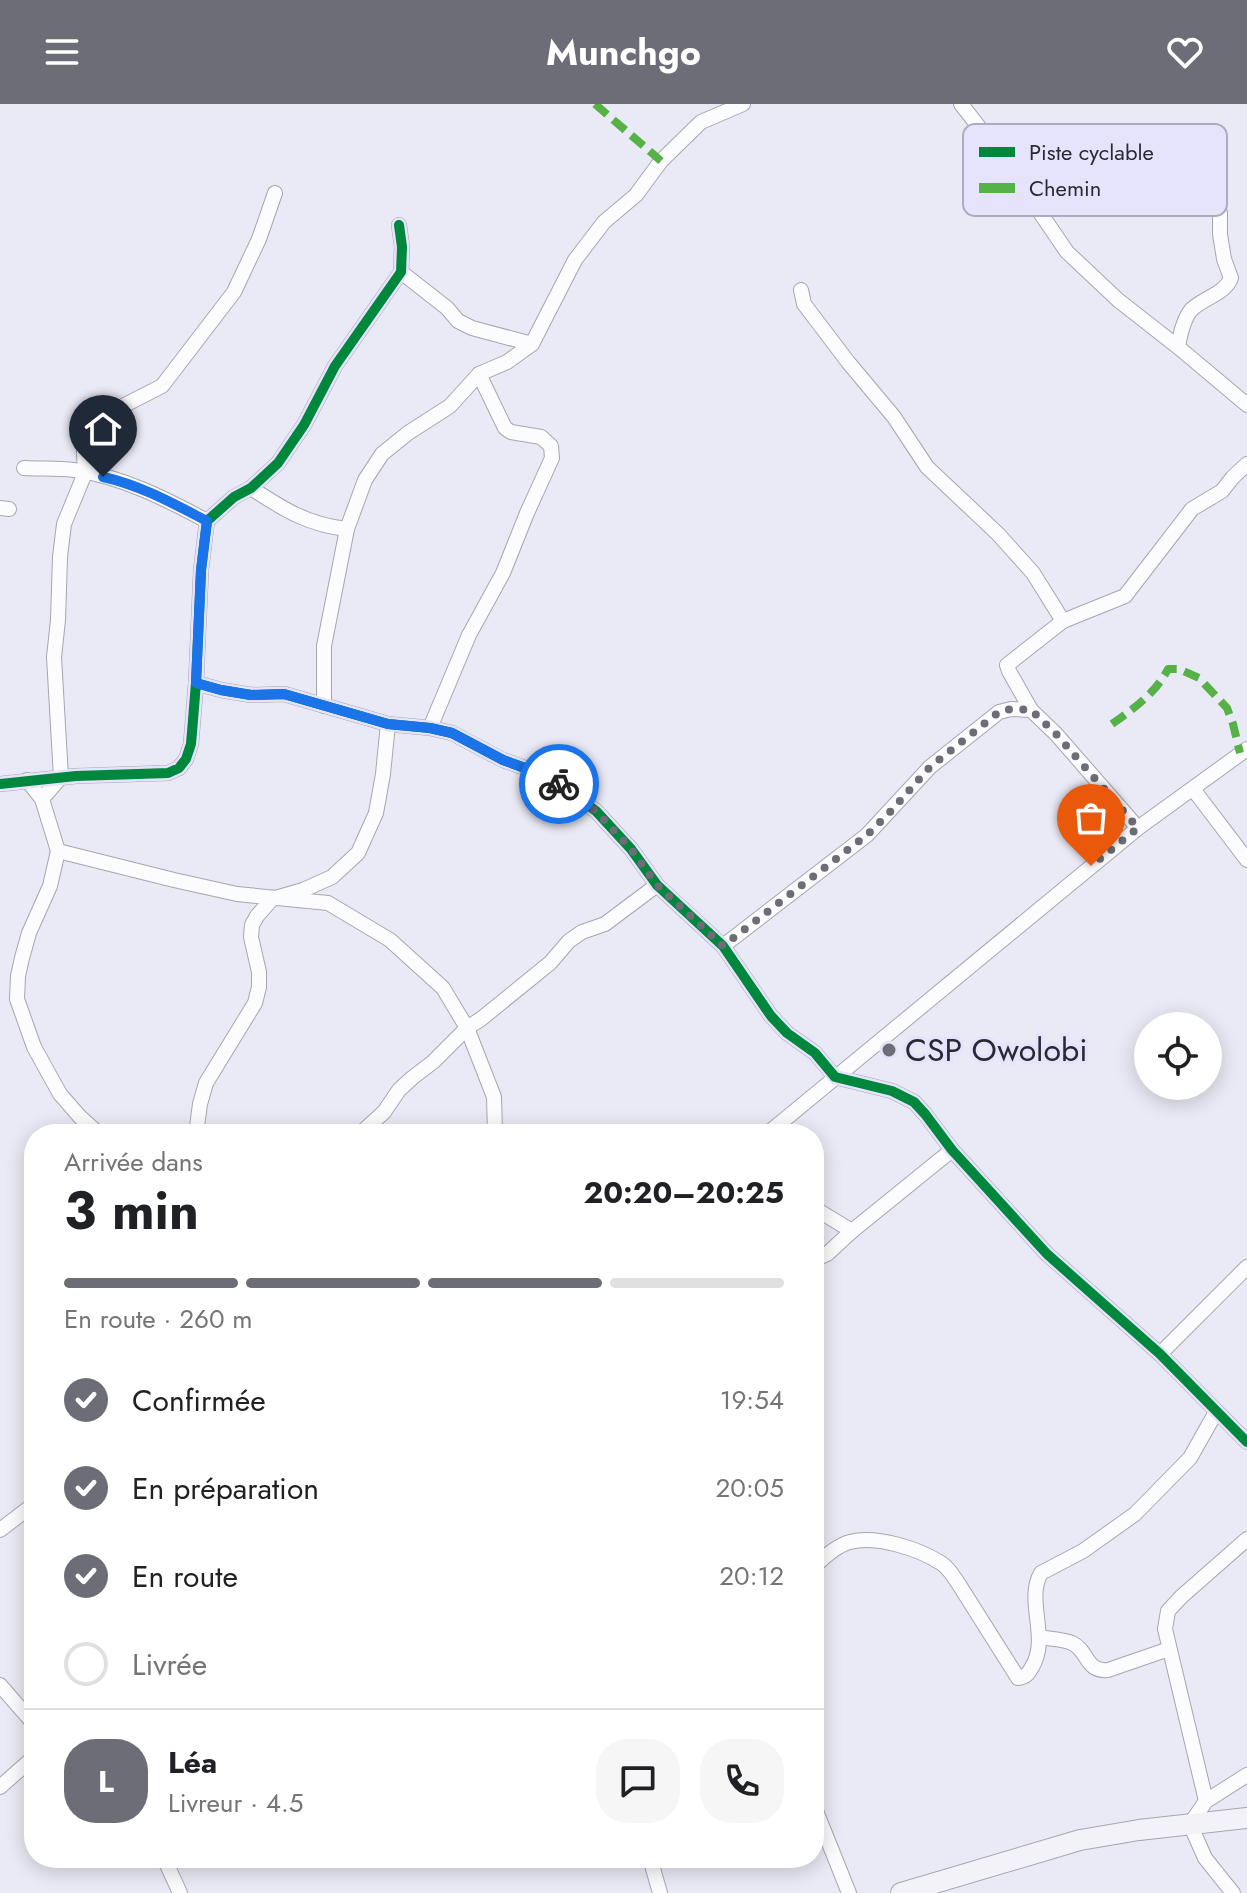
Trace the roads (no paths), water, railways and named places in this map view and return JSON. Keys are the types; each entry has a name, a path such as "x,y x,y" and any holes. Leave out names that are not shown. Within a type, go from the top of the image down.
{"street":[{"path":"324,706 324,646 347,529 365,480 382,454 450,406 479,374 507,362 532,344 575,260 604,222 636,195 661,161 701,122 743,104"},
{"path":"961,104 977,124"},
{"path":"42,799 61,777 54,657 60,557 64,524 85,472 84,452 90,432 115,410 162,386 234,292 259,239 275,193"},
{"path":"1042,216 1067,252 1118,300 1247,405"},
{"path":"1178,347 1189,312 1228,286 1231,278 1224,259 1220,216"},
{"path":"0,784 61,777 168,773 179,768 186,759 191,744 201,570 207,521 278,463 304,425 335,366 401,272 399,225"},
{"path":"401,272 447,308 458,321 472,328 532,344"},
{"path":"801,290 804,304 894,417 927,467 998,534 1033,573 1063,621"},
{"path":"430,728 469,635 503,573 552,458 551,446 541,437 511,432 505,428 479,374"},
{"path":"1138,828 1031,710 1007,665 1063,621 1125,596 1192,509 1222,491 1247,464"},
{"path":"24,468 75,470 120,481 207,521"},
{"path":"251,488 316,524 347,529"},
{"path":"196,683 251,695 284,694 388,724 452,733 563,787 596,811 631,849 657,885 723,946 771,1016 787,1033 815,1053 835,1077 892,1091 914,1102 952,1150 1047,1254 1160,1354 1247,1442"},
{"path":"723,946 867,835 930,767 999,712 1031,710"},
{"path":"197,1124 206,1083 255,1003 259,972 251,937 252,925 272,899 332,877 358,853 376,813 388,724"},
{"path":"779,1124 1138,828 1247,749"},
{"path":"27,780 42,799 58,851 50,886 29,933 22,958 17,999 34,1047 60,1094 88,1124"},
{"path":"1193,789 1247,860"},
{"path":"58,851 237,894 328,903 390,940 443,988 467,1028 494,1097 495,1124"},
{"path":"371,1124 384,1112 399,1090 467,1028 550,963 569,941 582,932 605,924 657,885"},
{"path":"824,1255 952,1150"},
{"path":"824,1214 852,1231"},
{"path":"1160,1354 1247,1267"},
{"path":"824,1559 843,1544 864,1540 895,1543 940,1563 949,1570 1018,1678 1026,1676 1039,1651 1036,1591 1041,1573 1083,1551 1135,1514 1190,1458 1216,1412"},
{"path":"0,1530 24,1512"},
{"path":"1206,1801 1165,1629 1168,1611 1247,1539"},
{"path":"1039,1637 1075,1644 1100,1671 1169,1649"},
{"path":"0,1685 24,1713"},
{"path":"0,1787 24,1766"},
{"path":"1190,1824 1206,1801 1247,1775"},
{"path":"901,1893 1080,1840 1247,1818"},
{"path":"1190,1824 1205,1858 1233,1893"},
{"path":"824,1831 849,1893"},
{"path":"169,1868 180,1893"},
{"path":"653,1868 660,1893"}],"place":[{"name":"CSP Owolobi","path":"889,1050"}]}
